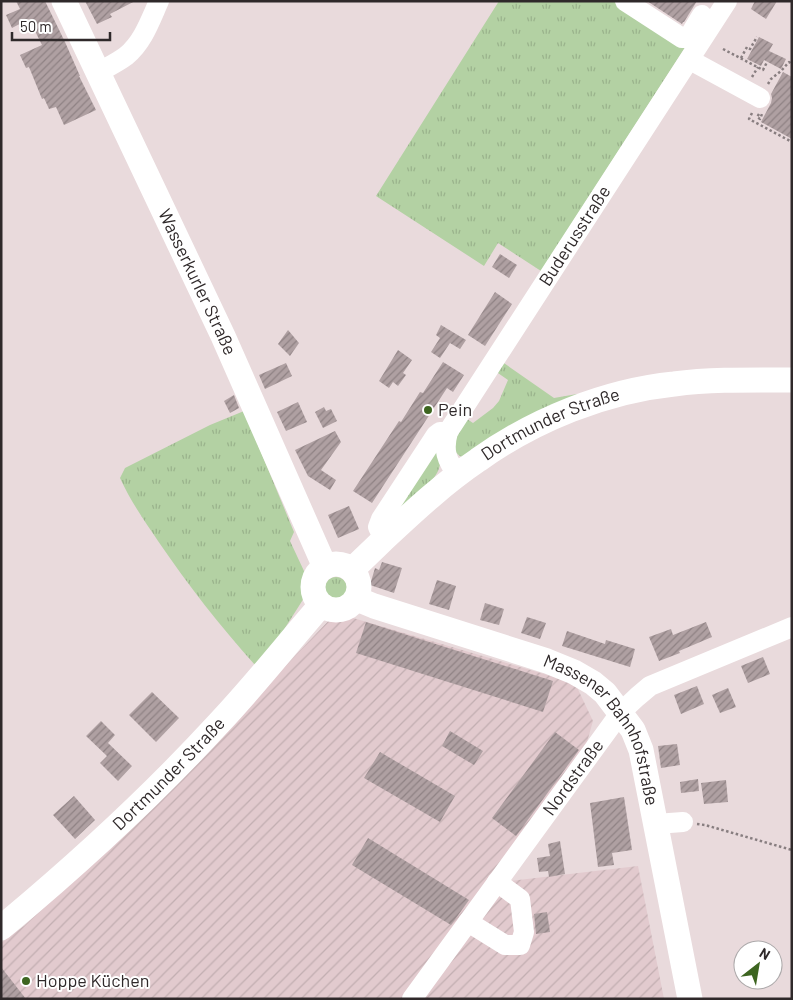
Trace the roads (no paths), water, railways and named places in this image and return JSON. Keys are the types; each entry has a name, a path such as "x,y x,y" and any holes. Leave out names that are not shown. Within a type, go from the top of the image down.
{"main road":[{"name":"Wasserkurler Straße","path":"64,1 223,336 316,569"},
{"name":"Dortmunder Straße","path":"352,570 428,498 458,474 503,443 538,424 579,407 627,392 673,384 719,380 792,380"},
{"path":"334,564 344,565 352,570 359,582 359,594 354,607 353,604 338,611 318,606 313,589 314,580 318,572 316,569 334,564"},
{"name":"Dortmunder Straße","path":"1,928 98,843 166,779 220,722 318,606"},
{"name":"Massener Bahnhofstraße","path":"354,607 374,606 512,649 574,672 593,683 605,693 633,730 641,750 690,999"}],"street":[{"path":"98,72 124,57 138,44 146,32 158,1"},
{"path":"625,1 682,38 688,38 711,1"},
{"name":"Buderusstraße","path":"448,432 727,1"},
{"path":"690,60 760,98"},
{"path":"384,539 378,527 381,519 436,435 440,432 448,432 445,442 446,453 450,465 458,474"},
{"name":"Nordstraße","path":"412,999 620,712 650,686 792,626"},
{"path":"656,824 684,822"},
{"path":"468,922 506,945 520,945 524,932 520,899 497,882"}],"place":[{"name":"Pein","path":"428,410"},
{"name":"Hoppe Küchen","path":"26,981"}]}
